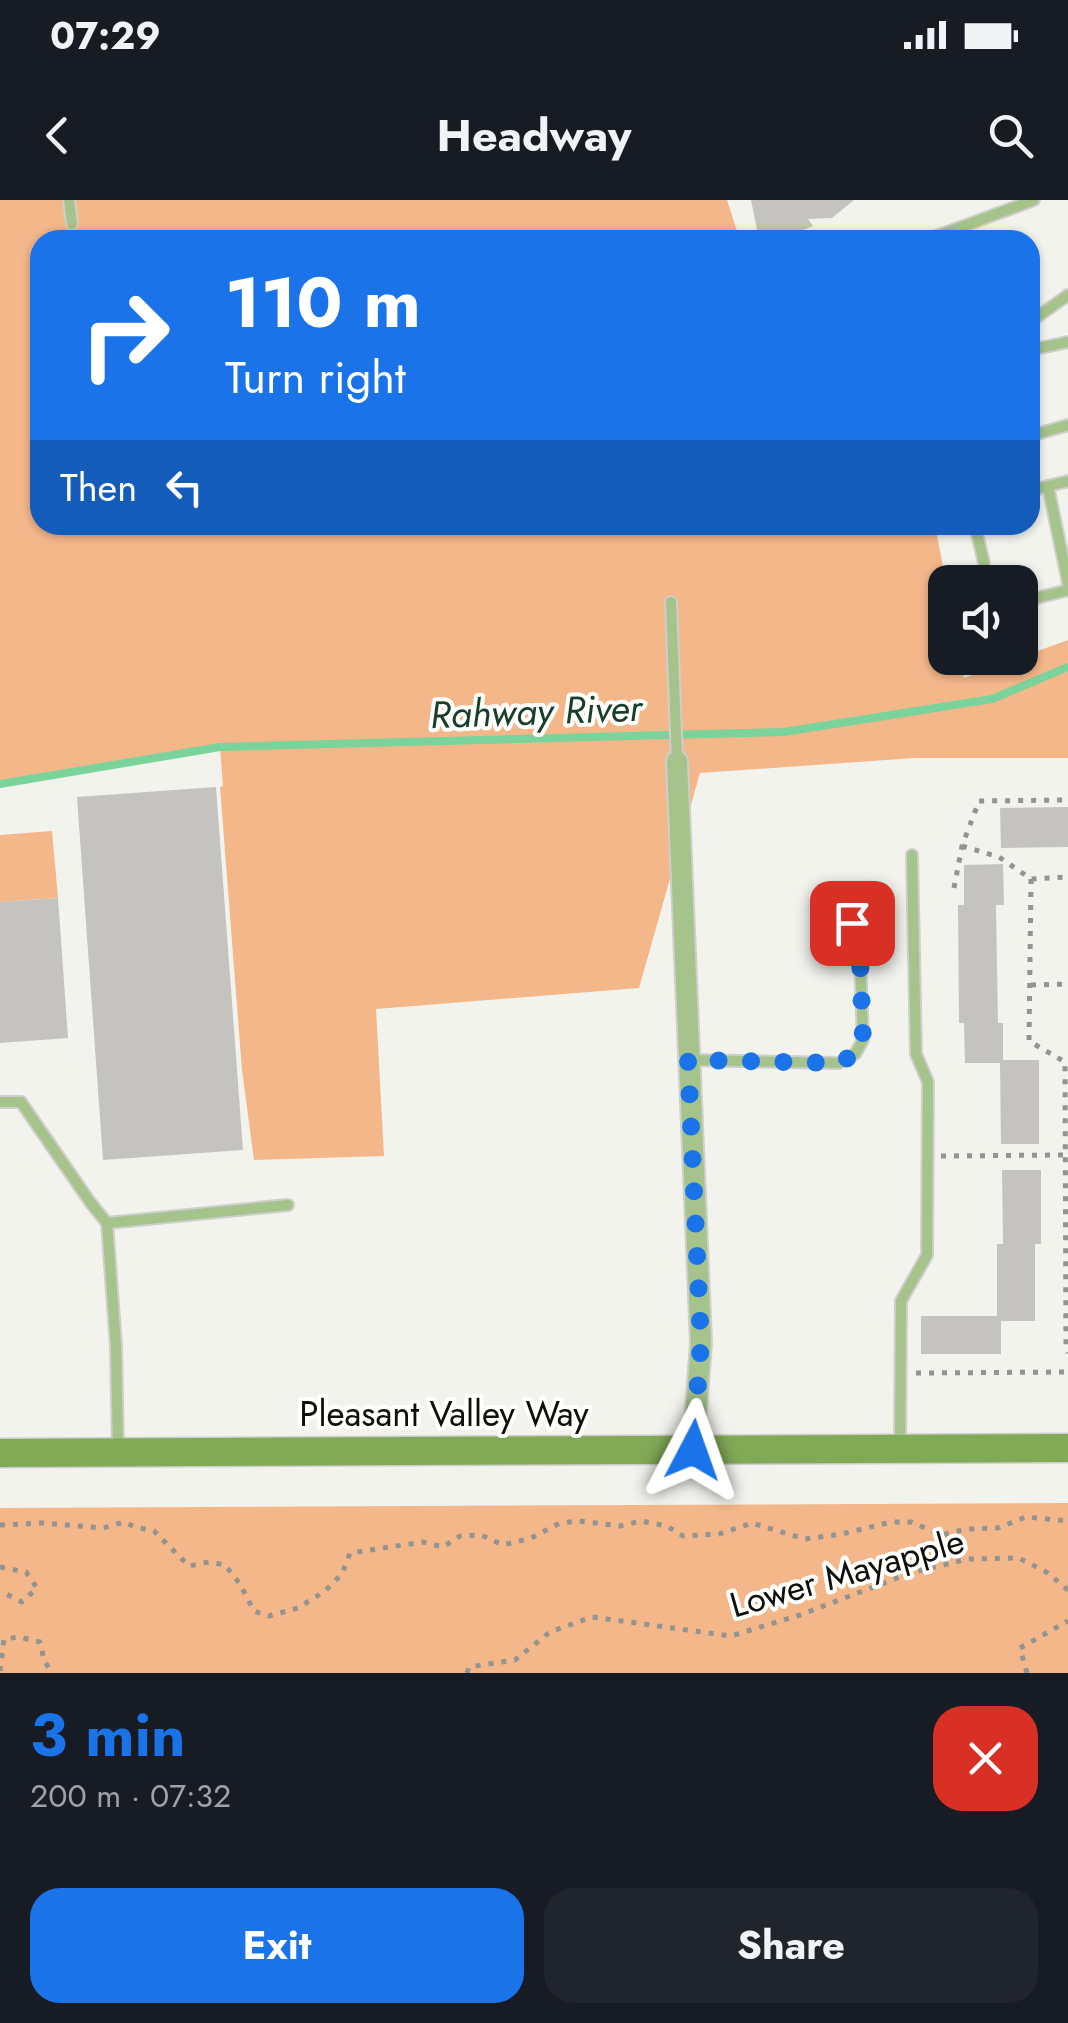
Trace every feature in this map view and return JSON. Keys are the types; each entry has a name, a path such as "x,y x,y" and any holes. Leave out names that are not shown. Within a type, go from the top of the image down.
{"main road":[{"name":"Pleasant Valley Way","path":"0,1453 1068,1448"}],"street":[{"path":"677,761 701,1342 693,1450"}],"lane":[{"path":"69,200 72,224"},
{"path":"953,230 1034,200"},
{"path":"1040,315 1068,295"},
{"path":"1040,348 1068,342"},
{"path":"1040,433 1068,426"},
{"path":"1040,488 1068,480"},
{"path":"1038,596 1068,586 1048,486"},
{"path":"977,535 984,563"},
{"path":"670,602 677,761"},
{"path":"900,1450 900,1302 928,1256 928,1082 916,1054 912,855"},
{"path":"688,1060 839,1063 855,1054 863,1040 859,930 852,923 823,923"},
{"path":"0,1102 21,1102 108,1223 118,1453"},
{"path":"108,1223 288,1205"}],"path":[{"path":"954,888 962,846 979,801 1068,800"},
{"path":"962,846 999,857 1031,879 1068,877"},
{"path":"1031,879 1028,1041 1065,1062 1068,1353"},
{"path":"1030,985 1068,984"},
{"path":"928,1156 1067,1155"},
{"path":"900,1373 1068,1372"},
{"name":"Lower Mayapple","path":"0,1525 103,1528 124,1522 154,1532 189,1566 209,1562 225,1565 254,1611 269,1616 298,1608 325,1590 342,1574 350,1553 423,1542 443,1547 460,1536 481,1536 504,1545 531,1538 560,1523 620,1526 641,1522 666,1526 682,1536 720,1534 752,1523 805,1540 891,1522 911,1522 942,1534 998,1528 1026,1517 1068,1522"},
{"name":"Lower Mayapple","path":"467,1673 469,1667 515,1660 550,1632 592,1617 731,1636 800,1616 910,1573 968,1559 1019,1558 1048,1573 1068,1590"},
{"path":"0,1567 26,1572 36,1588 22,1602 0,1591"},
{"path":"1027,1673 1020,1648 1068,1621"},
{"path":"0,1672 4,1639 19,1637 40,1642 52,1673"}],"shaded area":[{"path":"0,200 727,200 737,230 30,230 30,535 937,535 943,565 928,565 928,675 1038,675 1038,651 1068,640 1068,758 915,758 700,773 639,988 376,1009 384,1156 254,1160 242,1070 220,748 0,784"},
{"path":"52,831 58,898 0,902 0,835"},
{"path":"1068,1503 1068,1673 0,1673 0,1508"}],"building":[{"path":"751,200 854,200 832,218 808,219 813,226 803,230 757,230"},
{"path":"216,787 243,1150 103,1160 77,797"},
{"path":"1068,807 1068,847 1001,848 1000,808"},
{"path":"1003,864 1004,905 996,905 998,1023 1003,1023 1003,1060 1039,1060 1039,1144 1001,1144 1000,1063 965,1063 964,1023 959,1023 958,905 964,905 964,865"},
{"path":"58,898 68,1038 0,1043 0,902"},
{"path":"1002,1170 1041,1170 1041,1244 1035,1244 1035,1321 1001,1321 1001,1354 921,1354 921,1316 997,1316 997,1244 1003,1244"}],"waterway":[{"name":"Rahway River","path":"0,784 220,747 784,732 992,699 1068,667"}],"route":[{"path":"693,1450 701,1342 688,1060 839,1063 855,1054 863,1040 859,930 852,923"}]}
